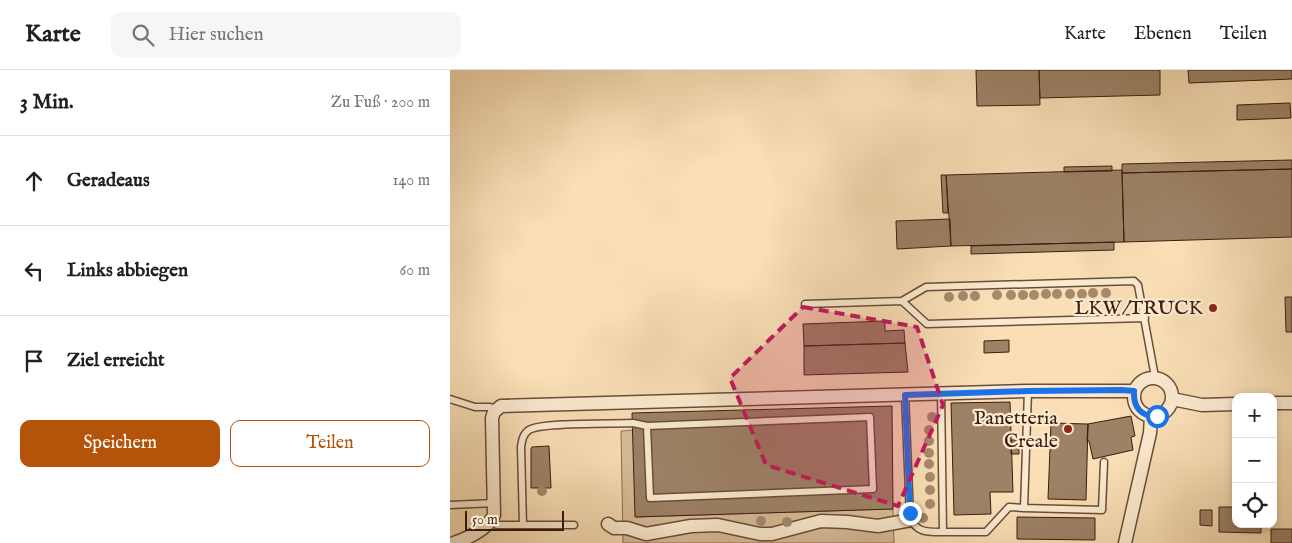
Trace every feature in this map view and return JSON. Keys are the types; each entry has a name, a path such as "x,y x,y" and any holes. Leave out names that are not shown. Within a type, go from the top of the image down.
{"street":[{"path":"1155,377 1166,382 1172,393 1172,399 1168,410 1162,414 1151,416 1144,414 1135,405 1134,391 1142,381 1155,377"},
{"path":"454,543 477,532 491,521 494,515 492,418 496,409 505,406 1028,391 1134,391"},
{"path":"1172,399 1202,405 1232,404"},
{"path":"1277,403 1292,403"},
{"path":"1125,543 1150,433 1151,416"},
{"path":"608,524 614,528 627,528 646,534 691,526 718,525 760,534 772,534 821,521 878,526 911,520"}],"lane":[{"path":"805,304 902,301 926,287 1134,282 1138,285 1155,377"},
{"path":"902,301 927,324 1145,318"},
{"path":"1024,508 1028,391"},
{"path":"941,394 943,532"},
{"path":"905,395 910,513 915,527 922,531 986,532 1009,507 1102,510 1104,462"},
{"path":"450,399 475,407 496,409"},
{"path":"524,525 522,442 525,434 531,429 542,426 632,423 647,426 870,417 873,489 650,498 647,426"},
{"path":"450,505 495,503"},
{"path":"491,521 497,525 574,525"}],"highlighted area":[{"path":"803,307 917,327 943,405 898,506 766,465 730,378"}],"shaded area":[{"path":"633,430 636,517 893,509 894,543 623,543 621,431"}],"building":[{"path":"976,70 1039,70 1040,105 977,106"},
{"path":"1039,70 1160,70 1160,95 1040,98"},
{"path":"1188,70 1292,70 1292,79 1189,83"},
{"path":"1290,103 1291,118 1237,120 1237,105"},
{"path":"1292,160 1292,169 1122,173 1122,164"},
{"path":"1112,166 1112,171 1064,172 1064,167"},
{"path":"1292,169 1292,237 1124,242 1122,173"},
{"path":"1122,170 1124,242 951,246 946,175"},
{"path":"941,175 946,175 948,213 943,213"},
{"path":"950,219 951,246 897,249 896,221"},
{"path":"1114,242 1114,250 971,254 971,246"},
{"path":"1285,297 1292,297 1292,332 1286,332"},
{"path":"885,321 885,331 904,330 905,343 804,346 803,324"},
{"path":"1009,340 1009,352 984,353 984,341"},
{"path":"905,343 908,372 804,375 804,346"},
{"path":"1010,402 1013,492 990,492 991,514 954,515 951,403"},
{"path":"892,406 893,509 635,517 632,413"},
{"path":"1131,416 1135,436 1131,437 1133,450 1093,459 1089,441 1087,441 1088,424"},
{"path":"1051,423 1088,424 1086,500 1048,499"},
{"path":"1011,440 1019,440 1019,454 1011,454"},
{"path":"549,446 551,488 531,488 531,449 532,447"},
{"path":"1219,507 1232,507 1232,528 1261,528 1261,533 1219,532"},
{"path":"1200,510 1212,510 1212,526 1200,525"},
{"path":"1017,517 1095,518 1095,540 1017,539"},
{"path":"1271,529 1292,529 1292,543 1271,543"}],"place":[{"name":"LKW/TRUCK","path":"1213,308"},
{"name":"Panetteria Creale","path":"1068,429"}],"route":[{"path":"910,513 905,395 1028,391 1134,391 1135,405 1139,410 1144,414 1157,416"}]}
